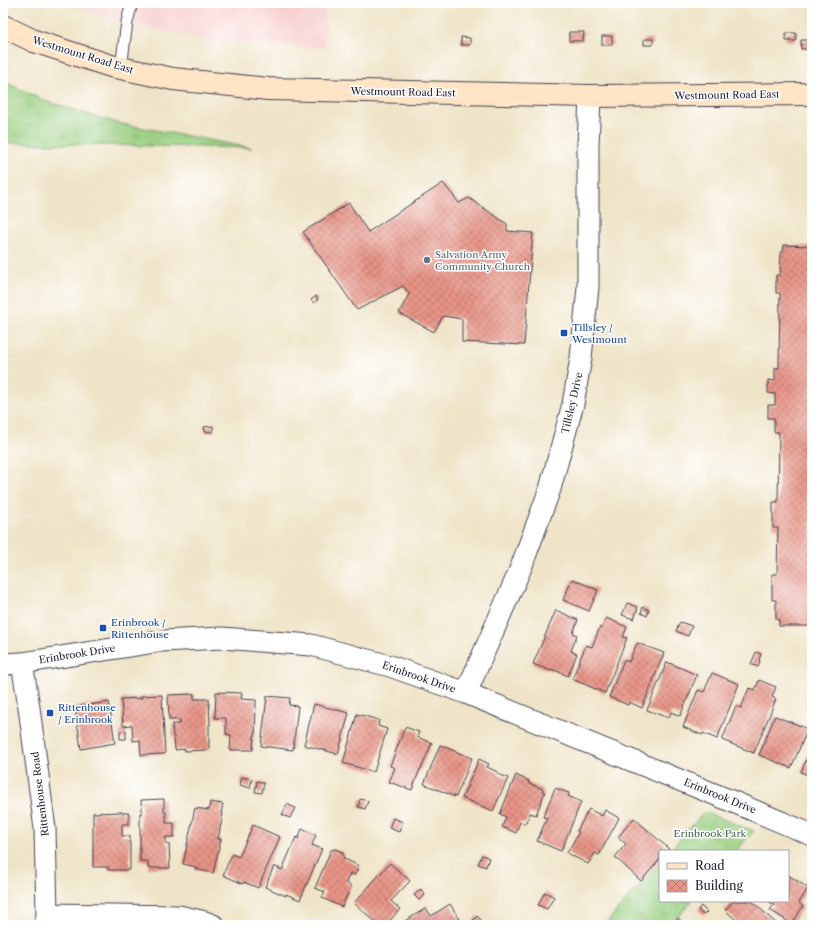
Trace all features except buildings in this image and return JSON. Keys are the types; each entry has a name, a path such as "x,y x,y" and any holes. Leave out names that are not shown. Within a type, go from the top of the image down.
{"main road":[{"name":"Westmount Road East","path":"3,26 34,41 111,66 173,80 268,89 590,96 812,94"}],"street":[{"name":"Tillsley Drive","path":"466,693 520,570 542,511 550,489 573,404 581,358 588,287 588,145 590,96"},
{"name":"Erinbrook Drive","path":"12,664 162,641 240,638 311,645 390,666 466,693 812,835"},
{"name":"Rittenhouse Road","path":"12,664 28,700 45,829 46,919"},
{"path":"46,919 179,916 213,925"}],"lane":[{"path":"121,68 127,22 132,3"}],"shaded area":[{"path":"70,3 326,3 325,48 207,41 104,18"}],"green space":[{"path":"3,81 45,101 117,123 252,148 3,143"},
{"name":"Erinbrook Park","path":"704,812 754,831 737,850 670,850"},
{"name":"Erinbrook Park","path":"659,863 659,902 691,902 671,925 604,925"}],"place":[{"name":"Salvation Army Community Church","path":"427,260"},
{"name":"Tillsley / Westmount","path":"564,333"},
{"name":"Erinbrook / Rittenhouse","path":"103,628"},
{"name":"Rittenhouse / Erinbrook","path":"50,713"}]}
